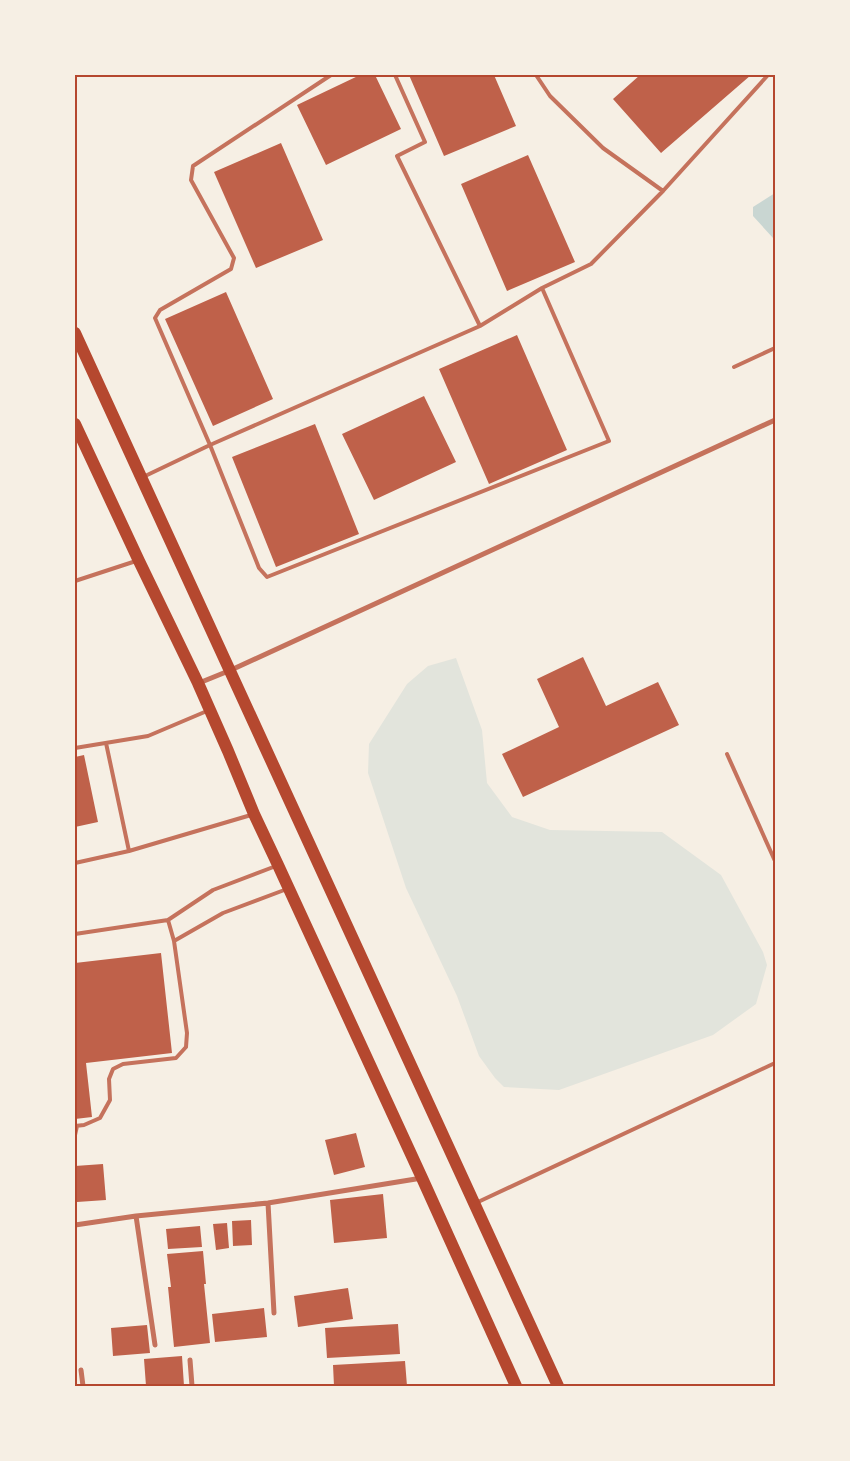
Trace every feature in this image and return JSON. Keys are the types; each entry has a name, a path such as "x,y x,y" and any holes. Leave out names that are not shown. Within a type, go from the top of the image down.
{"main road":[{"path":"75,333 476,1203 558,1386"},
{"path":"75,424 198,683 254,814 516,1386"}],"street":[{"path":"198,683 231,670 775,420"},
{"path":"75,1225 136,1216 268,1203 422,1178"},
{"path":"268,1203 274,1313"},
{"path":"136,1216 156,1345"},
{"path":"190,1360 192,1386"},
{"path":"81,1370 83,1386"}],"lane":[{"path":"331,75 193,166 191,180 234,258 231,268 160,310 155,318 210,445 259,568 267,577 609,441 542,288"},
{"path":"395,75 424,142 397,156 480,326"},
{"path":"536,75 550,96 603,148 663,191"},
{"path":"141,478 210,445 480,326 542,288 591,264 663,191 768,75"},
{"path":"734,367 775,348"},
{"path":"75,581 139,561"},
{"path":"75,748 148,736 210,710"},
{"path":"106,743 129,851"},
{"path":"727,754 775,861"},
{"path":"75,863 129,851 254,814"},
{"path":"75,934 168,920 213,890 278,865"},
{"path":"174,941 223,913 289,889"},
{"path":"75,1135 76,1126 84,1125 100,1118 110,1100 109,1079 113,1069 123,1064 176,1058 186,1048 187,1033 174,941 168,920"},
{"path":"476,1203 775,1062"}],"shaded area":[{"path":"775,193 775,237 773,238 753,216 753,207"},
{"path":"456,658 482,730 487,783 512,817 550,830 662,832 721,875 763,952 767,965 756,1004 713,1035 559,1090 504,1087 495,1078 479,1056 457,996 406,888 368,773 369,744 407,684 428,666"}],"building":[{"path":"360,75 375,75 401,129 326,165 297,105"},
{"path":"409,75 494,75 516,126 444,156"},
{"path":"640,75 751,75 661,153 613,99"},
{"path":"281,143 323,240 256,268 214,172"},
{"path":"528,155 575,262 507,291 461,184"},
{"path":"226,292 273,399 213,426 165,319"},
{"path":"517,335 567,450 489,484 439,369"},
{"path":"424,396 456,462 374,500 342,434"},
{"path":"315,424 359,534 276,567 232,457"},
{"path":"583,657 606,706 658,682 679,725 523,797 502,754 559,727 537,679"},
{"path":"84,755 98,822 75,827 75,757"},
{"path":"161,953 172,1053 86,1063 92,1117 75,1119 75,1025 77,1025 75,963"},
{"path":"356,1133 365,1167 334,1175 325,1140"},
{"path":"103,1164 106,1200 77,1202 75,1166"},
{"path":"383,1194 387,1238 334,1243 330,1200"},
{"path":"251,1220 252,1245 233,1246 232,1221"},
{"path":"227,1223 229,1248 216,1250 213,1224"},
{"path":"200,1226 202,1247 168,1249 166,1229"},
{"path":"203,1251 206,1284 204,1284 210,1343 174,1347 168,1287 171,1287 167,1254"},
{"path":"348,1288 353,1319 298,1327 294,1296"},
{"path":"264,1308 267,1337 215,1342 212,1314"},
{"path":"398,1324 400,1354 327,1358 325,1328"},
{"path":"147,1325 150,1353 113,1356 111,1328"},
{"path":"182,1356 184,1386 146,1386 144,1359"},
{"path":"405,1361 407,1386 334,1386 333,1365"}]}
